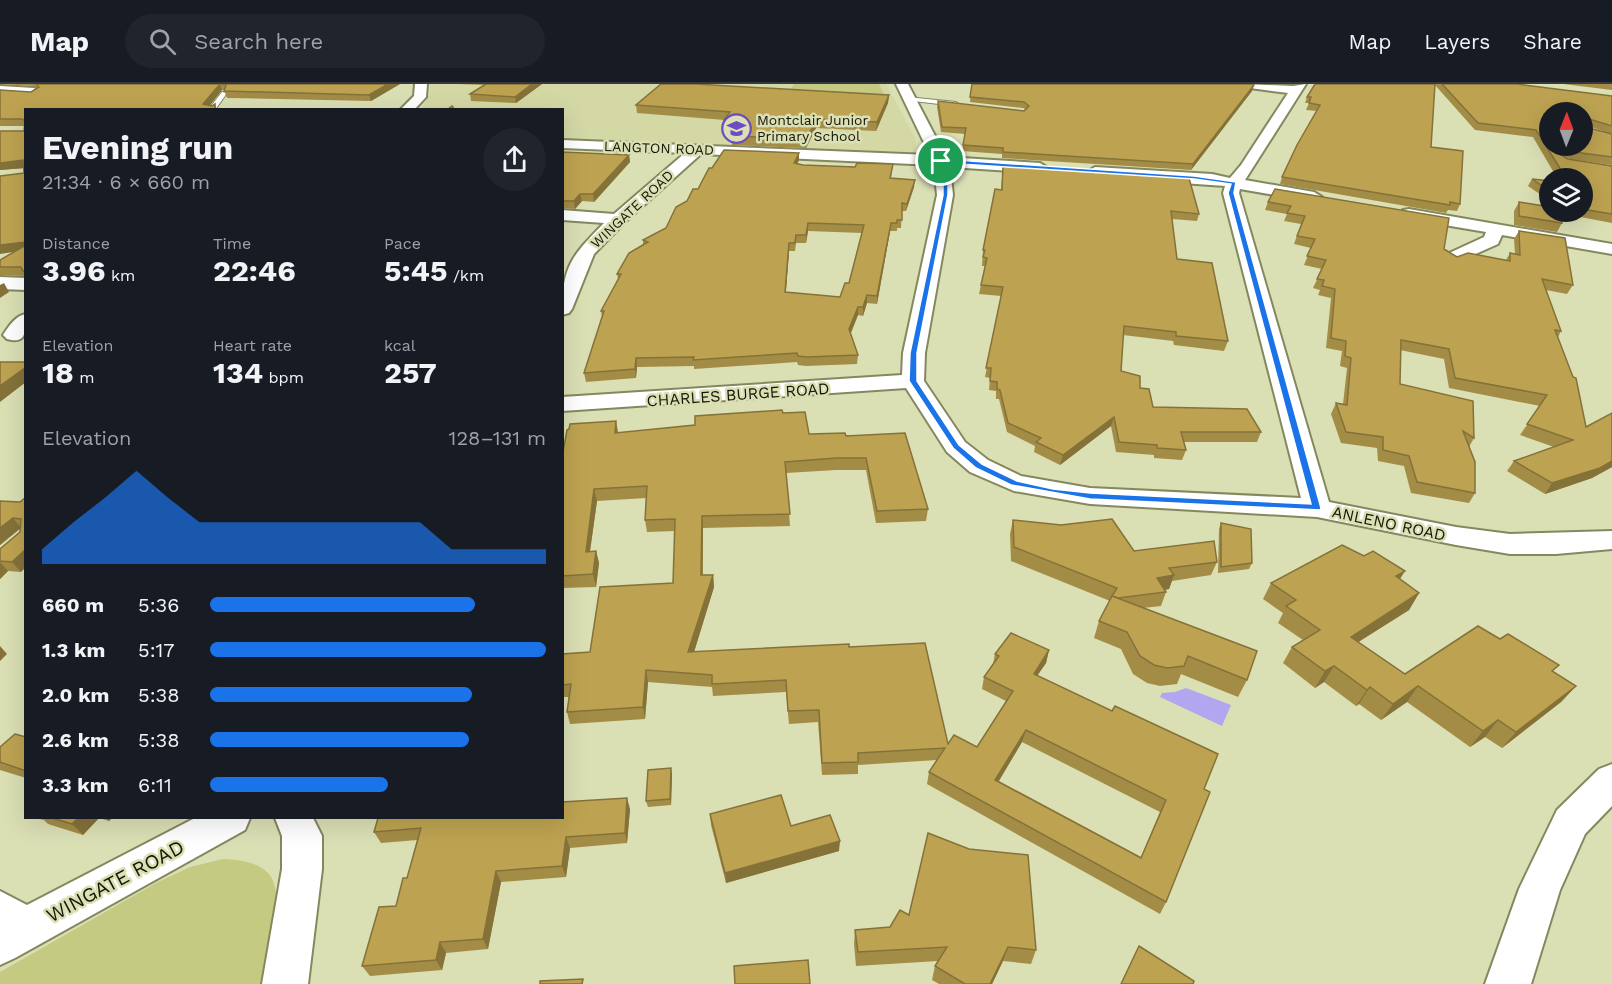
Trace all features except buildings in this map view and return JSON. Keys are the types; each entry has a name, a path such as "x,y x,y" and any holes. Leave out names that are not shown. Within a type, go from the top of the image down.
{"street":[{"path":"408,108 420,97 421,84"},
{"path":"1250,84 1298,87 1247,168 1234,183 1231,193 1317,508"},
{"path":"0,90 34,92"},
{"path":"905,91 941,161 946,177 945,195 914,353 913,381"},
{"name":"LANGTON ROAD","path":"564,144 917,158 1057,170"},
{"name":"WINGATE ROAD","path":"564,300 569,276 588,250 618,219 697,150"},
{"path":"1080,171 1194,178 1325,199"},
{"path":"1394,211 1612,249"},
{"path":"564,215 618,219"},
{"path":"1453,258 1492,240 1496,229"},
{"path":"0,284 24,284"},
{"name":"CHARLES BURGE ROAD","path":"564,404 913,381"},
{"name":"ANLENO ROAD","path":"913,381 956,447 979,466 1014,483 1090,496 1317,508 1456,536 1510,544 1556,544 1612,540"},
{"path":"1508,984 1540,889 1571,822 1612,780"},
{"name":"WINGATE ROAD","path":"9,928 229,819"},
{"path":"285,984 302,868 302,836 294,819"}],"lane":[{"path":"905,91 965,105"},
{"path":"213,108 224,93"}],"shaded area":[{"name":"Montclair Junior Primary School","path":"430,84 886,84 916,139 915,152 752,148 564,139 564,108 422,108 430,93"},
{"path":"794,84 879,84 884,94 790,90"},
{"path":"1186,688 1231,705 1222,726 1160,697 1162,693"},
{"path":"223,859 257,865 267,872 273,881 276,909 261,984 0,984 0,972 156,883 190,867"}],"place":[{"name":"Montclair Junior Primary School","path":"736,128"}],"route":[{"path":"941,161 1212,179 1234,183 1231,193 1317,508 1090,496 1053,491 1014,483 979,466 956,447 913,381 914,353 945,195 946,177 941,161"}]}
